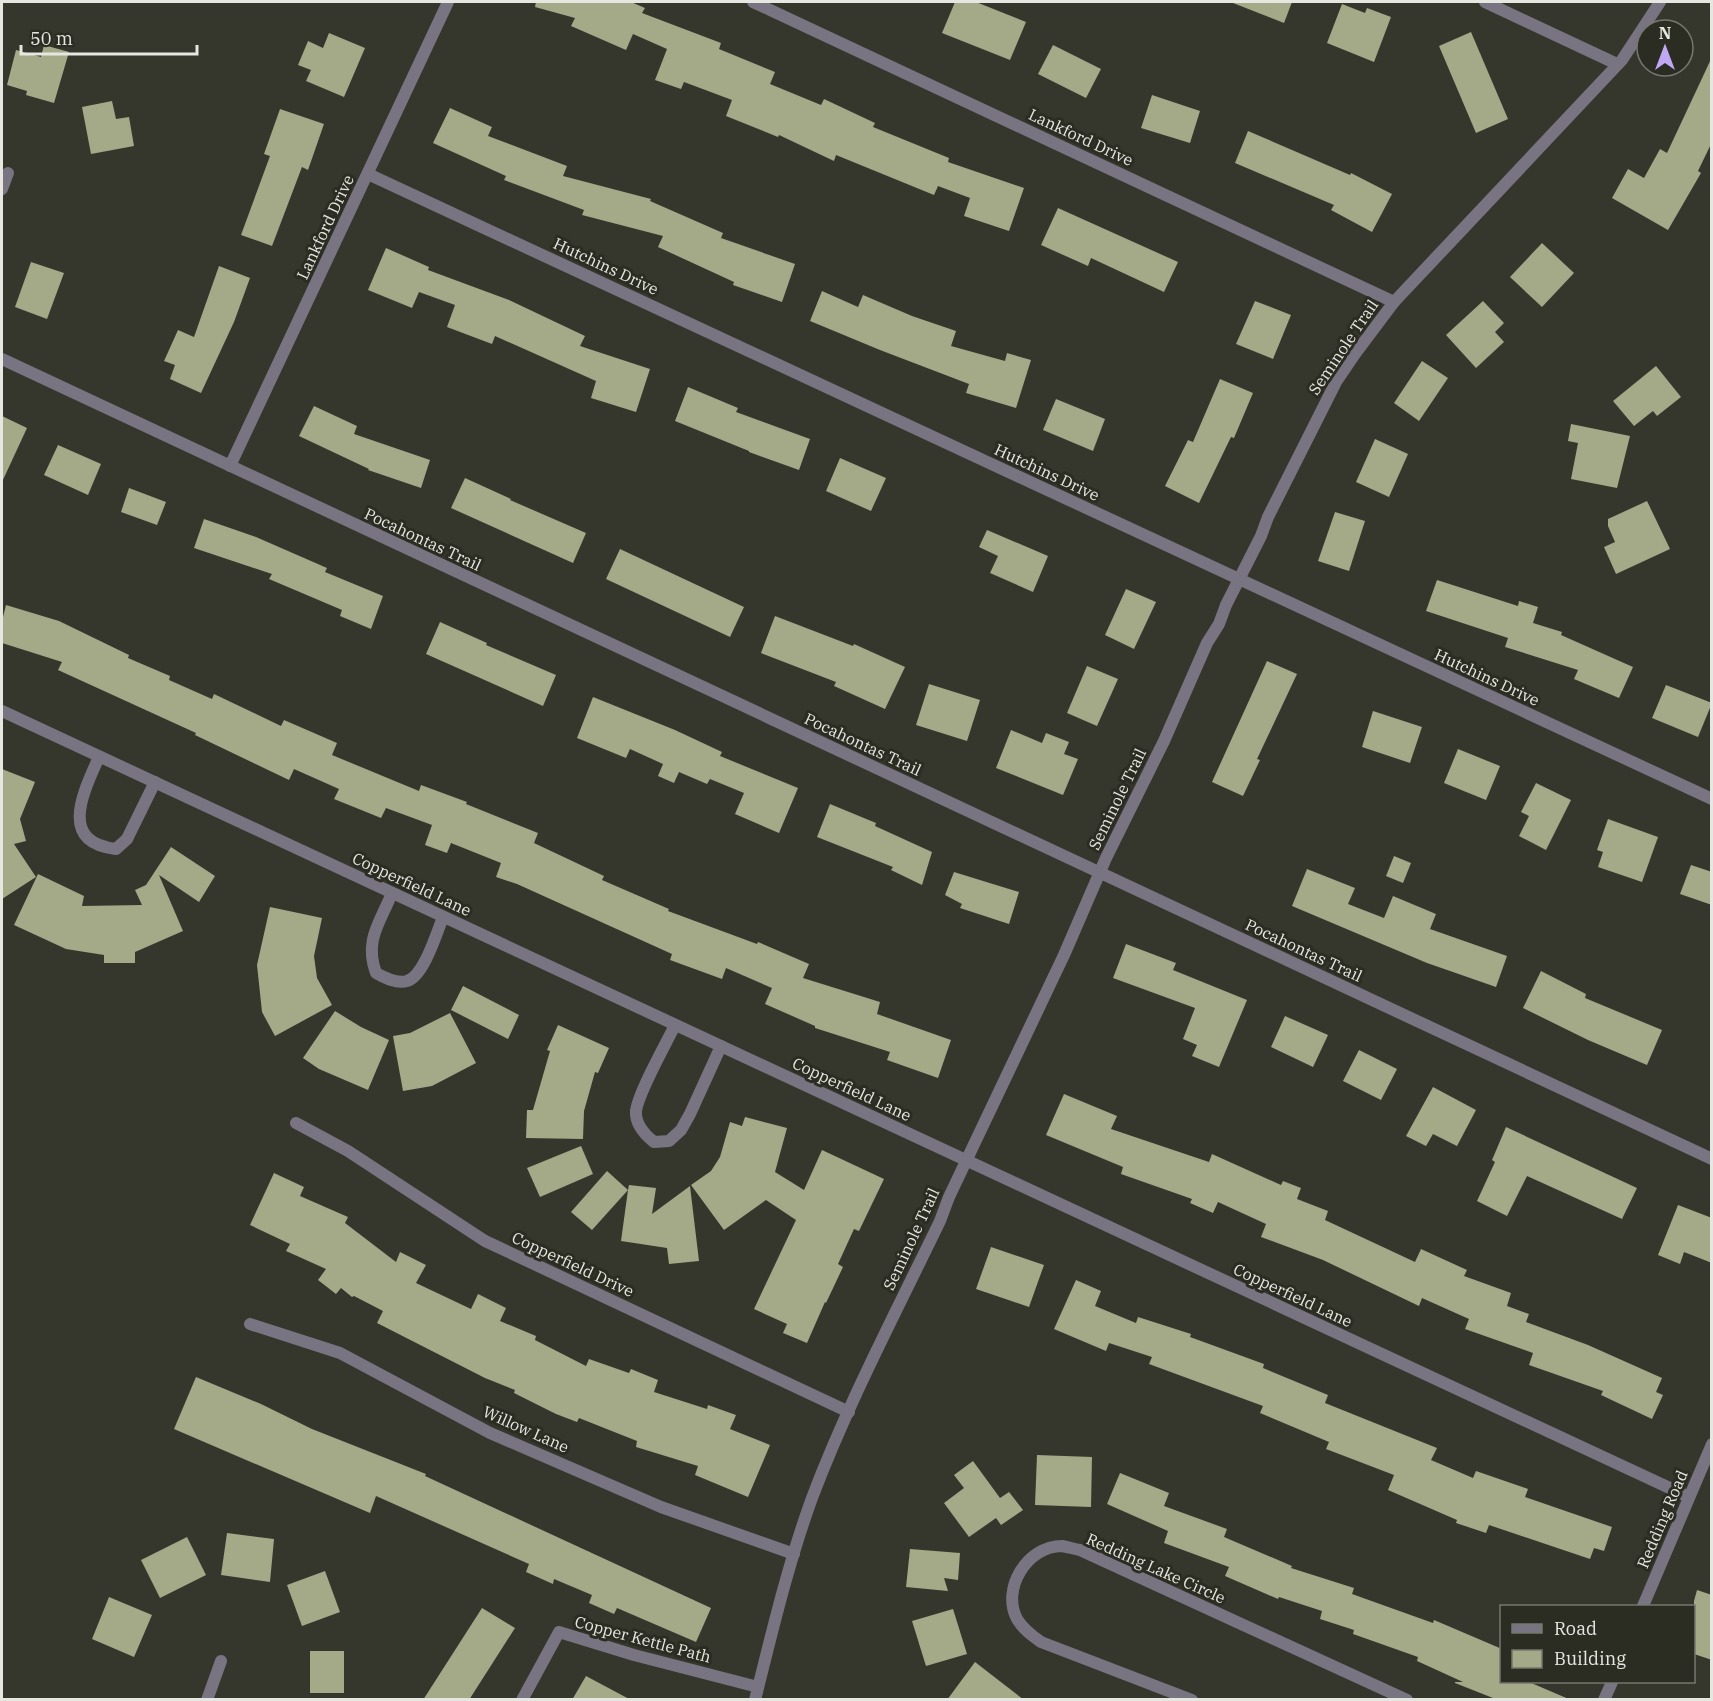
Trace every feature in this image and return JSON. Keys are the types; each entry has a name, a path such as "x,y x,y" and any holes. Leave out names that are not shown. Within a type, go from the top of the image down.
{"street":[{"name":"Lankford Drive","path":"230,466 448,2"},
{"name":"Lankford Drive","path":"753,2 1394,302"},
{"path":"1485,2 1617,64"},
{"name":"Seminole Trail","path":"755,1700 773,1624 794,1554 813,1496 849,1412 1100,873 1164,741 1207,643 1219,624 1226,605 1330,392 1354,354 1394,302 1617,64 1660,2"},
{"path":"2,189 8,173"},
{"name":"Hutchins Drive","path":"368,174 1712,799"},
{"name":"Pocahontas Trail","path":"2,359 1712,1159"},
{"name":"Copperfield Lane","path":"2,711 1689,1497"},
{"path":"99,757 86,791 78,824 85,837 100,848 116,849 127,839 155,783"},
{"path":"392,893 370,952 376,973 386,978 407,981 416,976 428,956 443,917"},
{"path":"675,1025 636,1111 642,1132 654,1142 669,1141 681,1130 721,1046"},
{"name":"Copperfield Drive","path":"296,1124 348,1151 485,1241 849,1412"},
{"name":"Willow Lane","path":"250,1324 340,1353 490,1433 661,1507 794,1554"},
{"name":"Redding Road","path":"1643,1605 1712,1444"},
{"name":"Redding Lake Circle","path":"1192,1700 1041,1642 1027,1632 1016,1617 1012,1600 1022,1567 1033,1556 1047,1549 1062,1546 1080,1550 1407,1700"},
{"name":"Copper Kettle Path","path":"522,1700 559,1632 634,1655 758,1687"},
{"path":"207,1700 221,1661"},
{"path":"1604,1700 1612,1683"}],"building":[{"path":"536,2 631,2 645,8 642,13 721,43 719,49 775,72 770,84 821,105 824,99 875,123 873,127 949,158 948,162 1024,188 1009,231 964,216 970,198 938,186 934,195 836,155 834,161 779,135 778,137 726,116 732,100 684,82 681,89 655,80 667,49 633,34 626,50 571,26 575,18 535,7"},
{"path":"955,2 976,2 1026,22 1010,60 942,33"},
{"path":"1233,2 1292,2 1284,23"},
{"path":"1342,4 1365,13 1367,8 1391,17 1374,62 1327,43"},
{"path":"1471,32 1508,119 1476,133 1439,46"},
{"path":"329,33 365,48 344,97 306,81 311,70 298,65 308,41 323,48"},
{"path":"44,45 69,52 54,103 26,95 27,91 7,85 16,50 41,57"},
{"path":"1053,45 1101,69 1086,98 1038,74"},
{"path":"1712,57 1712,142 1698,171 1701,173 1668,230 1612,198 1628,169 1644,178 1660,149 1667,153"},
{"path":"1152,95 1200,111 1190,143 1141,128"},
{"path":"112,101 116,119 129,117 134,146 91,154 82,107"},
{"path":"450,108 492,127 488,136 567,166 563,176 651,199 650,201 723,233 721,238 795,264 782,302 733,285 734,282 658,247 663,236 582,215 584,210 504,180 506,176 433,143"},
{"path":"280,109 324,124 308,170 302,167 272,246 241,235 270,156 264,154"},
{"path":"1248,131 1350,175 1351,173 1392,194 1372,232 1331,210 1334,205 1235,163"},
{"path":"1058,208 1178,262 1164,292 1091,258 1088,266 1041,245"},
{"path":"1542,243 1574,273 1542,307 1510,277"},
{"path":"386,248 429,267 428,270 509,300 585,336 580,346 650,369 636,412 591,398 596,381 495,336 492,344 447,327 455,305 419,292 412,308 368,290"},
{"path":"31,262 64,273 47,319 15,307"},
{"path":"219,266 250,278 234,322 201,393 170,379 175,365 164,361 178,330 194,337"},
{"path":"822,291 858,307 863,295 912,316 956,331 951,346 1005,361 1007,353 1031,360 1016,408 966,393 969,384 810,321"},
{"path":"1255,301 1291,315 1273,359 1236,344"},
{"path":"1483,301 1504,323 1495,332 1504,342 1476,368 1446,335"},
{"path":"1422,361 1448,378 1419,421 1394,403"},
{"path":"1656,366 1681,397 1657,416 1653,411 1634,426 1613,401"},
{"path":"1220,379 1253,393 1234,438 1231,437 1199,503 1165,486 1188,440 1193,442"},
{"path":"688,387 738,408 736,412 810,439 799,470 675,421"},
{"path":"1056,399 1105,419 1093,451 1043,430"},
{"path":"314,406 357,426 354,434 430,460 421,488 368,470 299,436"},
{"path":"2,416 27,428 2,482"},
{"path":"1571,424 1630,436 1617,488 1571,479 1578,443 1568,441"},
{"path":"1375,439 1408,454 1389,497 1356,482"},
{"path":"58,445 101,464 88,495 44,475"},
{"path":"840,458 886,478 871,511 826,491"},
{"path":"465,478 586,533 573,563 451,508"},
{"path":"129,488 166,502 157,525 121,512"},
{"path":"1647,501 1670,549 1616,574 1604,547 1615,542 1608,526 1608,519"},
{"path":"1335,512 1365,521 1349,571 1318,561"},
{"path":"204,519 256,537 327,568 325,572 383,596 371,629 340,616 342,610 269,579 272,574 194,548"},
{"path":"987,530 1048,556 1033,592 990,573 998,556 979,547"},
{"path":"620,549 744,607 730,637 606,579"},
{"path":"1437,580 1518,606 1519,601 1538,607 1533,623 1562,632 1561,635 1633,667 1619,698 1574,679 1578,670 1505,647 1508,638 1426,611"},
{"path":"1126,589 1156,602 1134,649 1105,635"},
{"path":"6,605 59,621 129,655 128,658 170,676 169,680 212,699 214,694 281,726 284,720 337,743 332,755 419,791 421,785 467,802 466,804 538,833 534,843 604,876 602,880 669,909 668,911 757,944 758,942 809,964 803,978 880,1002 877,1014 951,1040 938,1078 887,1060 890,1052 815,1028 815,1026 765,1004 772,988 726,968 722,979 670,960 672,954 517,884 496,877 501,863 451,843 447,853 425,845 432,825 386,808 381,818 334,799 339,789 294,769 289,780 195,735 196,733 58,670 62,662 2,643 2,621"},
{"path":"775,616 853,646 854,644 905,667 885,709 834,686 836,682 761,653"},
{"path":"440,622 487,643 486,645 556,675 543,706 426,654"},
{"path":"1267,661 1297,674 1257,759 1260,760 1243,796 1212,782"},
{"path":"1087,666 1118,679 1097,726 1067,713"},
{"path":"929,684 980,700 967,741 916,725"},
{"path":"1666,685 1712,703 1698,737 1652,718"},
{"path":"593,697 675,730 722,752 720,756 798,788 779,833 735,814 744,793 710,779 707,784 679,772 674,783 658,776 663,764 630,749 626,758 577,738"},
{"path":"1373,711 1422,727 1410,763 1362,747"},
{"path":"1011,730 1042,743 1046,733 1069,742 1064,754 1078,759 1063,795 996,768"},
{"path":"1458,749 1500,766 1486,800 1444,783"},
{"path":"2,769 35,782 20,819 26,841 14,844 36,877 2,899"},
{"path":"1536,783 1571,800 1546,850 1519,836 1529,816 1521,812"},
{"path":"830,804 876,823 875,826 932,852 922,885 891,870 893,867 817,837"},
{"path":"1608,819 1658,837 1642,882 1598,867 1603,852 1597,850"},
{"path":"171,847 215,876 199,902 159,875 183,931 135,952 135,963 104,963 104,955 66,949 14,925 38,874 84,896 82,906 142,905 135,890 146,885"},
{"path":"1394,856 1411,863 1403,883 1386,876"},
{"path":"1691,865 1712,872 1712,905 1680,894"},
{"path":"1307,869 1355,888 1348,904 1384,918 1393,896 1436,914 1430,929 1507,956 1496,987 1427,963 1292,906"},
{"path":"954,872 1019,892 1009,924 960,908 962,904 945,895"},
{"path":"270,907 322,918 314,956 317,978 332,1005 275,1036 262,1012 257,965"},
{"path":"1126,944 1176,963 1173,970 1247,1000 1219,1067 1192,1056 1197,1045 1183,1039 1195,1008 1113,978"},
{"path":"1541,971 1586,994 1585,998 1662,1030 1647,1065 1588,1040 1523,1008"},
{"path":"463,986 519,1015 508,1039 451,1010"},
{"path":"335,1011 389,1040 368,1090 319,1069 303,1058"},
{"path":"450,1013 476,1063 432,1086 403,1091 393,1036 410,1033"},
{"path":"1285,1016 1328,1035 1313,1067 1271,1047"},
{"path":"558,1025 609,1048 598,1073 595,1072 584,1111 583,1139 526,1138 527,1110 533,1110 550,1051 547,1050"},
{"path":"1359,1050 1397,1069 1381,1100 1343,1081"},
{"path":"1433,1087 1476,1110 1457,1146 1433,1134 1426,1146 1406,1136"},
{"path":"1064,1094 1117,1116 1111,1129 1209,1162 1212,1154 1281,1185 1283,1181 1301,1188 1297,1199 1328,1211 1325,1220 1415,1262 1421,1249 1467,1270 1464,1276 1511,1293 1507,1306 1529,1314 1526,1322 1588,1345 1662,1378 1656,1392 1663,1395 1652,1419 1601,1395 1603,1391 1529,1365 1533,1353 1465,1329 1469,1319 1422,1298 1419,1306 1323,1260 1261,1237 1266,1224 1218,1202 1213,1213 1190,1203 1192,1199 1121,1174 1123,1167 1046,1135"},
{"path":"745,1117 787,1128 775,1172 804,1190 822,1150 884,1179 859,1231 854,1229 838,1264 843,1267 807,1343 783,1333 787,1324 754,1309 796,1220 766,1200 724,1230 691,1185 711,1171 720,1157 730,1122 742,1126"},
{"path":"1506,1127 1637,1188 1622,1219 1527,1176 1507,1216 1477,1201 1495,1162 1492,1160"},
{"path":"581,1146 593,1174 540,1197 527,1168"},
{"path":"607,1171 628,1190 592,1230 571,1212"},
{"path":"274,1173 304,1187 300,1196 348,1217 345,1223 396,1262 400,1252 426,1265 416,1283 471,1309 478,1294 506,1308 500,1321 536,1336 535,1340 586,1366 589,1359 629,1373 631,1369 658,1380 654,1392 707,1409 708,1405 736,1415 730,1429 770,1445 748,1497 695,1475 698,1466 636,1447 637,1441 579,1418 577,1422 556,1414 514,1393 515,1390 485,1378 377,1323 383,1311 352,1297 341,1288 336,1294 318,1280 326,1269 286,1251 290,1244 250,1225"},
{"path":"629,1185 656,1188 652,1214 690,1186 699,1261 669,1264 667,1248 621,1241"},
{"path":"1678,1205 1712,1218 1712,1263 1684,1252 1680,1264 1658,1255"},
{"path":"991,1247 1044,1265 1029,1307 976,1289"},
{"path":"1076,1280 1101,1291 1095,1306 1136,1323 1138,1317 1191,1334 1190,1337 1264,1364 1263,1368 1328,1395 1325,1403 1437,1448 1431,1460 1473,1478 1476,1471 1528,1489 1525,1497 1612,1527 1604,1551 1594,1548 1590,1559 1489,1525 1486,1533 1456,1523 1457,1520 1388,1490 1394,1475 1326,1449 1329,1442 1260,1413 1263,1406 1149,1364 1152,1357 1109,1343 1106,1351 1054,1329"},
{"path":"196,1377 261,1404 312,1429 426,1474 425,1476 711,1608 696,1642 617,1608 614,1614 589,1603 592,1595 554,1579 553,1584 526,1572 529,1564 376,1496 370,1513 174,1429"},
{"path":"1037,1455 1092,1457 1091,1507 1035,1505"},
{"path":"973,1461 1000,1498 1009,1492 1023,1510 1001,1525 996,1518 969,1537 944,1503 964,1488 954,1475"},
{"path":"1120,1473 1169,1493 1164,1506 1227,1529 1224,1537 1292,1566 1291,1568 1354,1588 1352,1594 1433,1623 1434,1620 1500,1648 1500,1683 1531,1683 1571,1700 1498,1700 1455,1683 1463,1682 1417,1661 1418,1657 1353,1634 1354,1630 1320,1619 1322,1611 1279,1597 1278,1599 1225,1576 1229,1567 1164,1543 1168,1531 1107,1504"},
{"path":"227,1533 274,1539 270,1582 221,1575"},
{"path":"187,1537 206,1575 160,1598 141,1560"},
{"path":"910,1549 960,1553 958,1580 944,1578 948,1591 906,1587"},
{"path":"325,1571 340,1612 302,1626 287,1585"},
{"path":"1697,1590 1712,1595 1712,1660 1695,1654 1694,1601"},
{"path":"109,1597 152,1615 134,1657 92,1639"},
{"path":"482,1608 515,1628 469,1700 423,1700"},
{"path":"953,1609 967,1654 926,1666 912,1621"},
{"path":"310,1651 344,1651 344,1693 310,1693"},
{"path":"975,1662 1024,1700 947,1700"},
{"path":"586,1676 631,1700 572,1700"}]}
